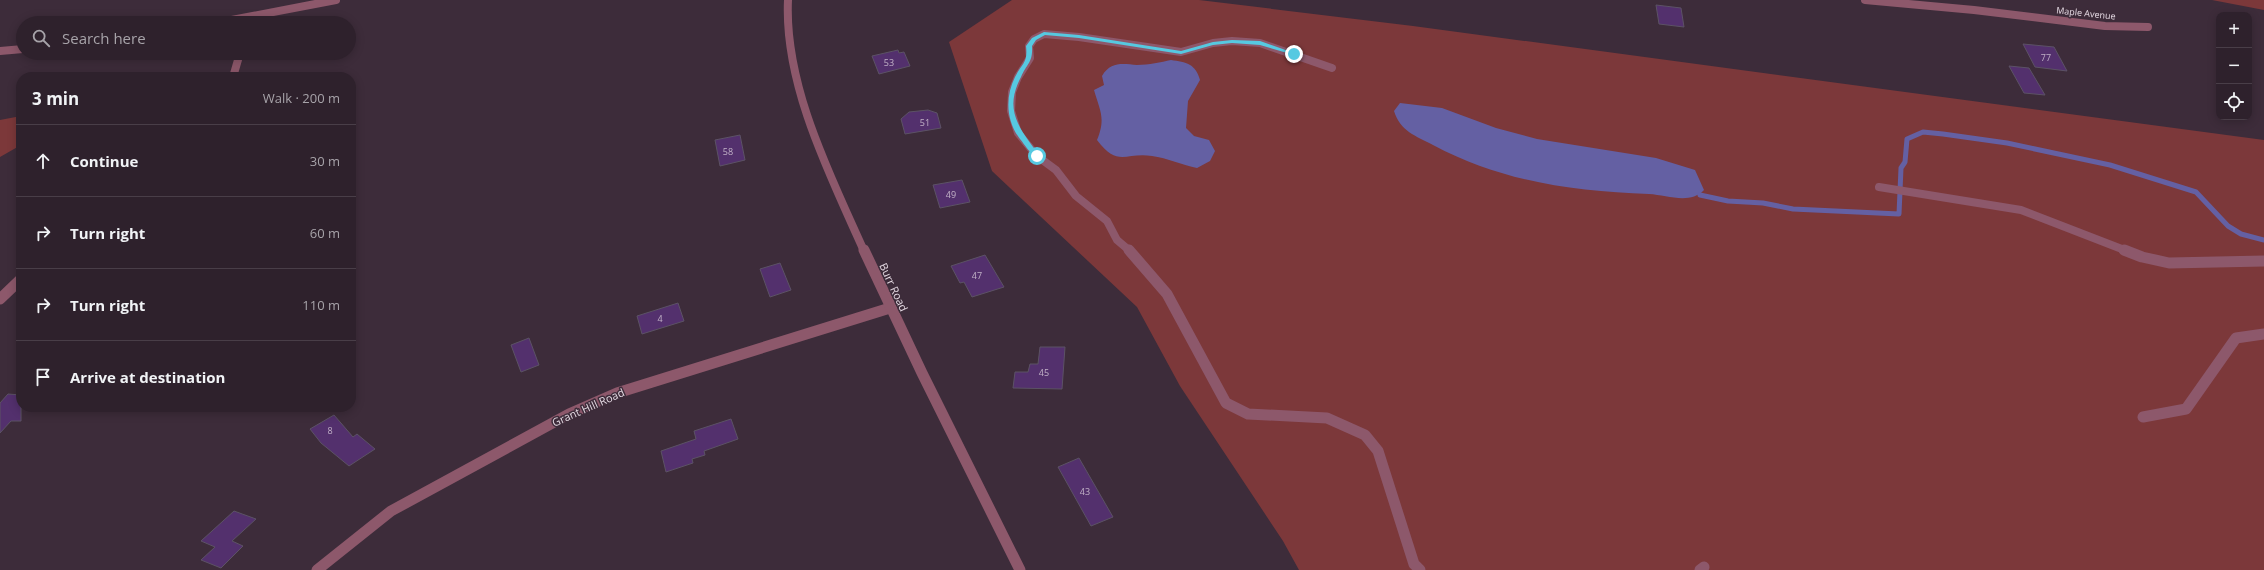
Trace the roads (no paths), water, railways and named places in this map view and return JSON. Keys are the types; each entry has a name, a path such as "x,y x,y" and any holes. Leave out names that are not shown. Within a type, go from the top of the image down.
{"street":[{"path":"267,16 336,0"},
{"name":"Burr Road","path":"788,0 786,17 789,50 812,127 846,210 890,308 1020,570"},
{"name":"Maple Avenue","path":"1865,0 1974,10 2105,26 2148,28"},
{"name":"Maple Avenue","path":"1956,0 1974,10"},
{"path":"1332,68 1260,43 1232,41 1213,43 1181,52 1079,36 1044,34 1034,39 1029,46 1030,58 1018,77 1012,92 1011,111 1018,133 1037,156 1056,170 1076,196 1107,221 1117,240 1130,251 1166,294 1226,403 1248,414 1327,418 1366,435 1378,451 1414,564 1420,570"},
{"path":"0,51 16,50"},
{"path":"234,72 238,60"},
{"path":"1879,186 2021,210 2142,257 2169,263 2264,261"},
{"path":"0,299 16,284"},
{"name":"Grant Hill Road","path":"317,570 391,511 569,414 617,393 890,308"},
{"path":"2142,417 2186,409 2236,338 2264,334"}],"waterway":[{"path":"1700,195 1728,201 1763,203 1793,209 1899,214 1901,168 1905,162 1907,139 1923,132 2007,143 2110,165 2196,192 2228,226 2241,234 2264,240"}]}
